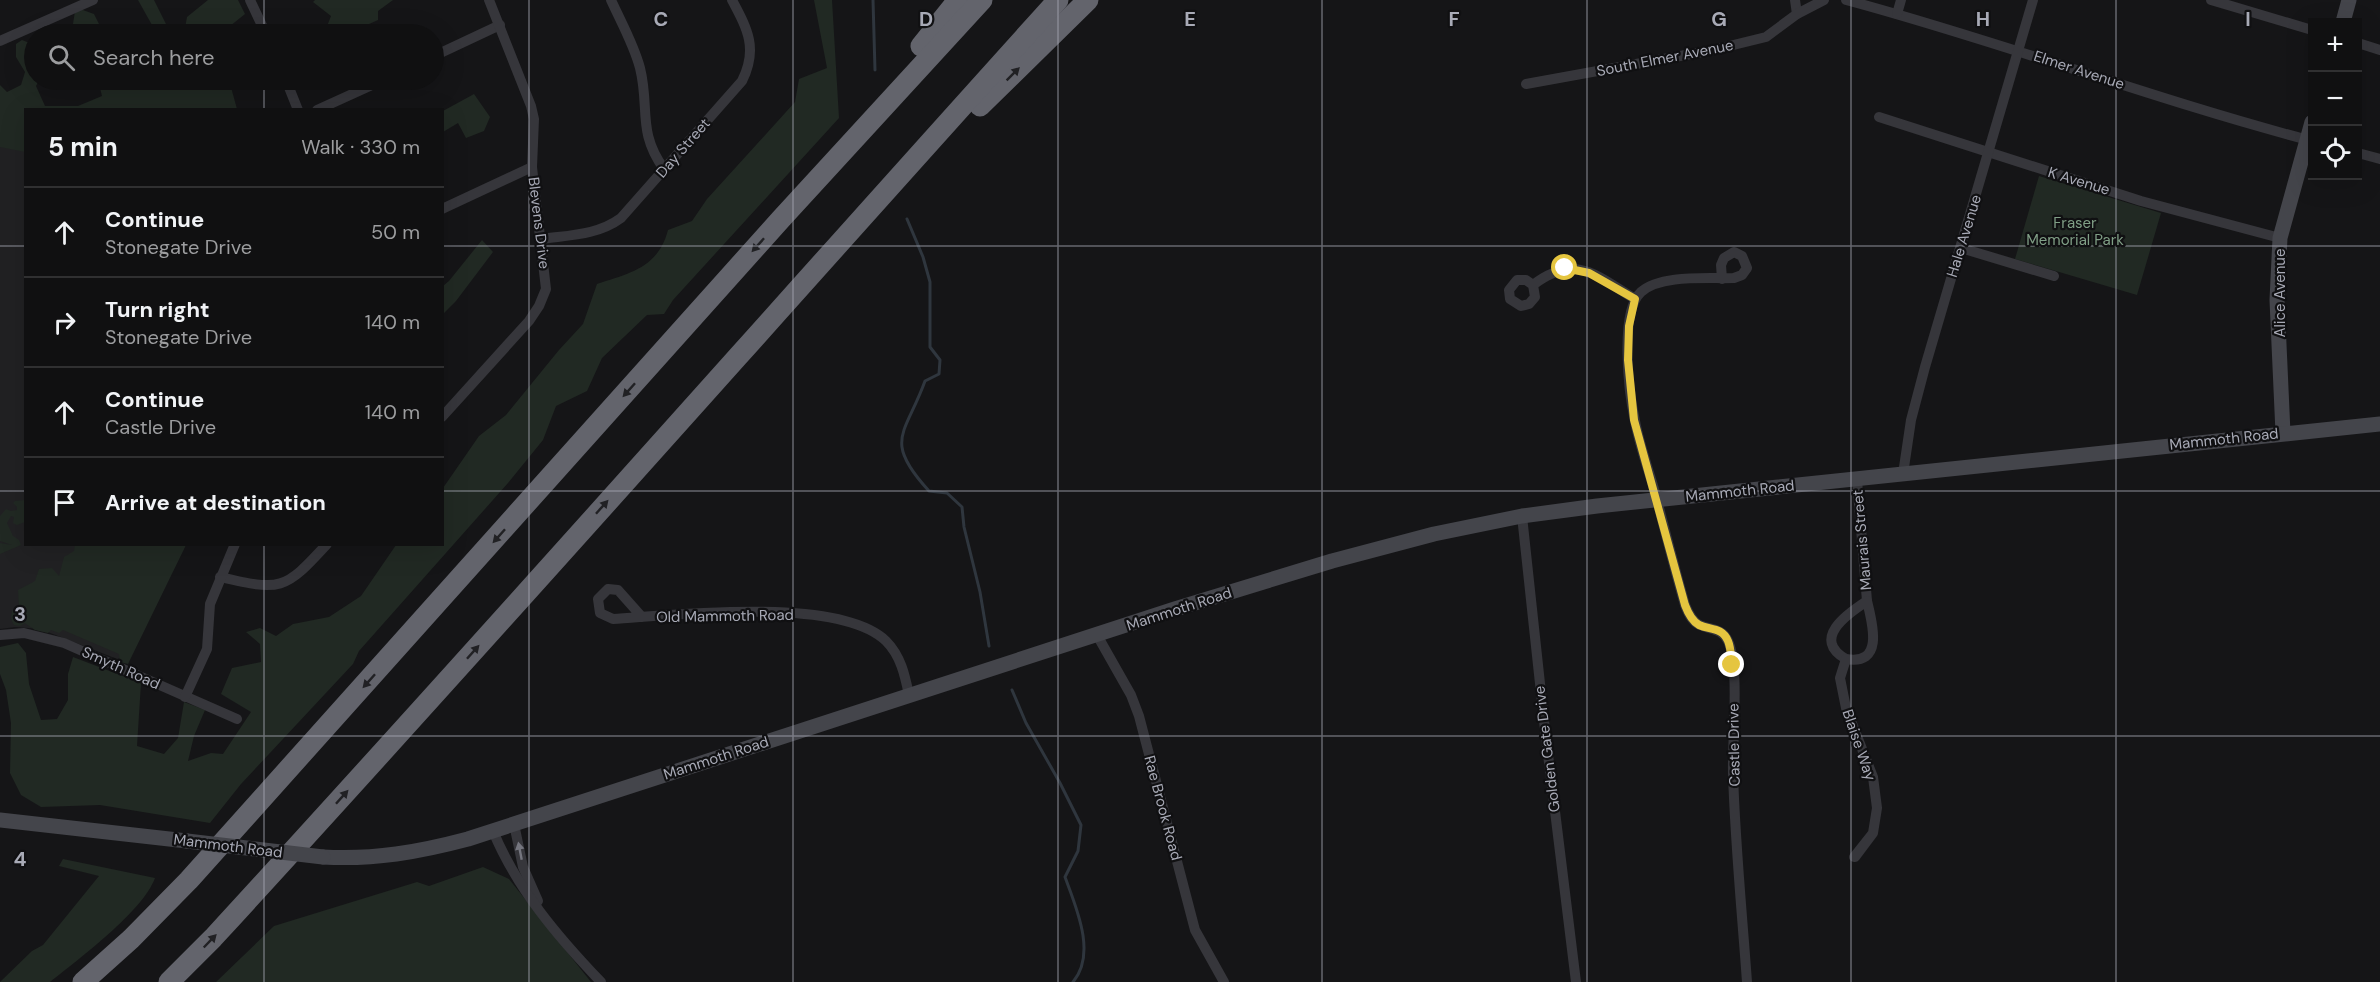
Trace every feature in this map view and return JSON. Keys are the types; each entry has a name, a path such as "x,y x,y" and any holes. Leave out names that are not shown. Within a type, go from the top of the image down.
{"highway":[{"path":"781,219 833,146 939,26 958,0"},
{"path":"83,982 131,939 189,880 781,219 982,0"},
{"path":"169,982 213,938 478,647 1058,0"},
{"path":"906,168 950,136 1088,0"}],"main road":[{"path":"2344,18 2349,0"},
{"name":"Alice Avenue","path":"2283,433 2277,300 2280,238 2308,147"},
{"name":"Mammoth Road","path":"0,820 323,857 372,858 398,855 493,831 1097,635 1332,561 1434,534 1522,516 1656,499 1857,480 2380,424"}],"street":[{"path":"39,24 93,0"},
{"path":"250,0 261,24"},
{"name":"Blevens Drive","path":"444,415 529,321 546,289 532,167 534,119 489,0"},
{"path":"611,0 640,67 647,135 655,157 664,169"},
{"name":"Day Street","path":"542,239 593,232 608,227 621,218 742,81 748,69 751,53 749,35 732,0"},
{"path":"1795,0 1797,14 1824,0"},
{"name":"Elmer Avenue","path":"1846,0 2308,139"},
{"path":"1897,14 1901,0"},
{"name":"Hale Avenue","path":"1903,474 1911,420 2033,0"},
{"path":"2211,0 2308,29"},
{"name":"South Elmer Avenue","path":"1526,84 1713,50 1756,39 1776,31 1797,14"},
{"path":"444,51 500,26"},
{"path":"0,41 24,30"},
{"path":"2362,45 2380,50"},
{"path":"290,90 297,108"},
{"path":"321,108 361,90"},
{"name":"K Avenue","path":"1879,117 2141,201 2280,238"},
{"path":"2362,154 2380,159"},
{"path":"444,208 532,167"},
{"path":"1961,248 2054,276"},
{"path":"1533,285 1555,270 1572,268 1600,277 1635,299 1648,287 1664,282 1722,279"},
{"name":"Castle Drive","path":"1635,299 1629,326 1630,391 1638,437 1685,605 1690,616 1698,625 1720,632 1728,640 1730,646 1733,675 1733,774 1747,982"},
{"name":"Maurais Street","path":"1857,480 1867,601 1874,642 1871,651 1860,659 1846,659 1834,650 1831,644 1832,632 1850,612 1867,601"},
{"name":"Golden Gate Drive","path":"1522,516 1543,718 1576,982"},
{"path":"185,697 207,649 210,604 234,546"},
{"path":"220,577 261,586 278,585 302,571 325,546"},
{"name":"Old Mammoth Road","path":"642,617 739,613 788,614 839,619 869,630 884,639 902,666 909,695"},
{"name":"Smyth Road","path":"0,635 24,633 50,638 237,719"},
{"name":"Rae Brook Road","path":"1097,635 1131,695 1139,716 1195,930 1224,982"},
{"name":"Blaise Way","path":"1846,659 1840,678 1845,708 1873,777 1877,808 1873,833"},
{"path":"514,824 523,867 544,915"},
{"path":"493,831 523,889 569,948 601,982"}],"shaded area":[{"path":"0,99 24,109 24,546 183,546 125,662 40,629 15,627 0,629"}],"green space":[{"path":"138,0 154,0 166,24 151,24"},
{"path":"208,0 238,0 245,14 232,24 186,24 187,17"},
{"path":"315,0 393,0 378,11 378,20 369,24 328,24 331,16 313,2"},
{"path":"814,0 832,0 839,118 673,300 664,314 647,315 602,358 587,391 556,406 543,440 508,483 359,651 353,664 241,784 210,823 100,805 41,807 21,795 10,773 11,723 6,690 0,674 0,647 18,643 26,653 29,684 41,720 57,719 68,700 68,674 73,657 141,683 137,746 164,754 178,738 184,702 205,710 194,736 188,761 211,753 223,754 251,712 221,694 232,668 261,662 260,644 246,632 260,628 276,636 293,624 329,617 361,596 395,546 444,546 444,487 479,436 506,415 583,324 597,284 631,272 650,261 663,243 668,230 692,221 707,199 795,102 799,79 827,68"},
{"path":"80,9 94,14 99,24 73,24 75,11"},
{"path":"24,41 24,70 16,57 16,44"},
{"path":"24,75 24,90 38,90 45,106 78,106 102,96 100,90 232,90 237,108 24,108 24,152 0,147 0,85 7,92 21,85"},
{"path":"474,94 490,117 484,131 466,138 458,123 444,131 444,110"},
{"name":"Fraser Memorial Park","path":"2039,176 2161,213 2137,295 2015,259"},
{"path":"482,240 493,252 456,301 444,313 444,285"},
{"path":"24,500 24,522 17,525 13,523 14,517 11,516 7,523 13,536 19,540 21,545 0,554 0,543 12,545 0,541 0,516 6,509 17,510 13,503"},
{"path":"75,546 186,546 128,664 120,662 119,654 63,630 59,633 51,630 48,633 35,630 25,623 20,626 14,625 11,619 12,611 19,607 18,590 35,581 39,569 52,568 59,576 64,557 74,551"},
{"path":"63,859 155,878 138,905 124,919 93,948 50,982 0,982 32,951 43,945 99,876 59,866"},
{"path":"483,867 509,879 591,982 216,982 274,926 417,882 429,886"}],"waterway":[{"path":"873,0 875,70"},
{"path":"907,219 923,257 930,282 930,347 940,360 939,374 925,381 902,437 902,448 906,460 929,491 947,493 962,507 964,527 980,592 989,646"},
{"path":"1012,690 1026,723 1081,825 1078,851 1065,877 1079,916 1084,944 1080,971 1073,982"}],"route":[{"path":"1565,268 1580,269 1600,277 1635,299 1629,326 1628,360 1634,420 1640,446 1685,605 1690,616 1698,625 1716,629 1725,635 1730,646 1732,665"}]}
